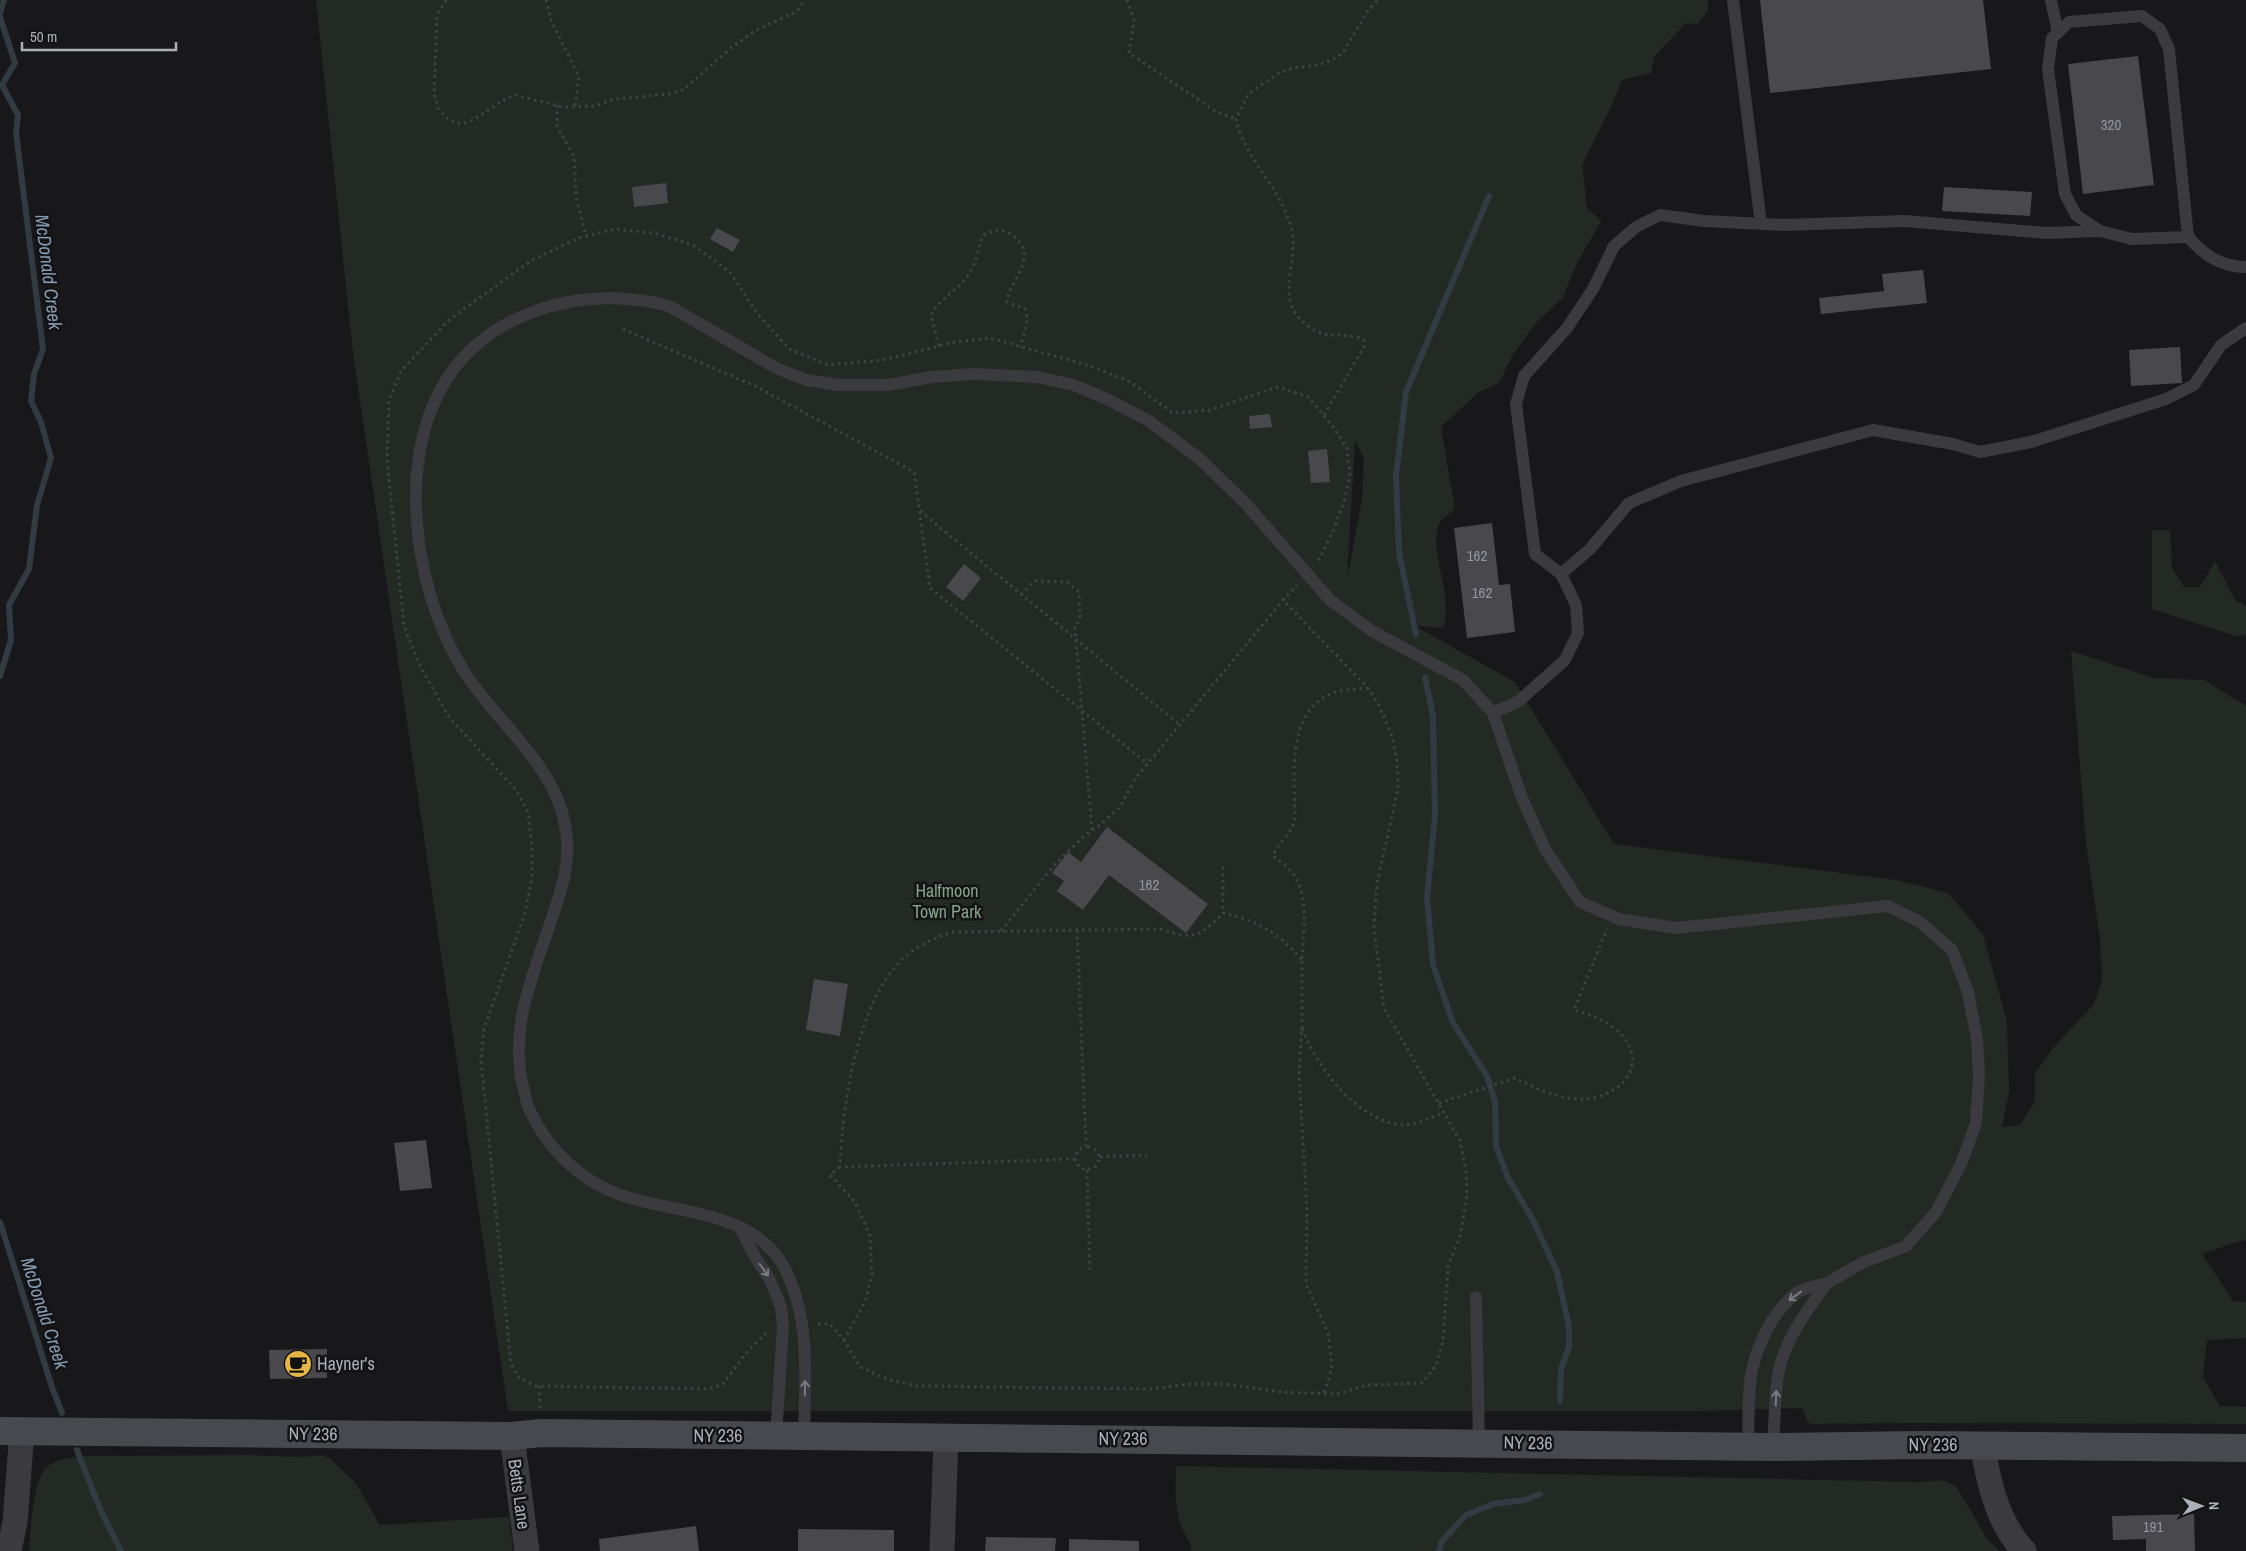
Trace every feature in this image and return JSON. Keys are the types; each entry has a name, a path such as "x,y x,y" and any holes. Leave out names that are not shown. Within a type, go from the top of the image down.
{"main road":[{"name":"NY 236","path":"11,1431 512,1436 541,1433 1761,1446 1982,1445 2246,1448"}],"street":[{"path":"9,1551 15,1522 11,1431"},
{"name":"Betts Lane","path":"512,1436 527,1551"},
{"path":"942,1551 946,1438"},
{"path":"1982,1445 1990,1484 2003,1521 2015,1542 2024,1551"}],"lane":[{"path":"1733,0 1761,224"},
{"path":"2051,0 2058,33"},
{"path":"2188,237 2132,239 2100,230 2076,215 2065,194 2048,70 2052,38 2069,22 2142,16 2160,29 2169,48 2188,237 2202,252 2213,259 2223,264 2246,267"},
{"path":"1493,714 1519,701 1565,660 1578,633 1576,605 1561,574 1535,554 1516,404 1524,376 1567,328 1593,289 1614,246 1636,227 1660,215 1783,226 1905,221 2046,233 2100,230"},
{"path":"804,1437 805,1343 797,1301 785,1268 752,1232 701,1213 620,1195 593,1182 567,1163 548,1141 529,1111 519,1072 518,1038 524,1004 566,872 567,833 563,811 551,784 486,702 463,669 438,620 424,570 415,494 417,464 425,424 439,394 458,364 474,347 496,329 521,315 577,300 611,299 652,302 670,306 776,368 814,381 838,385 888,384 932,377 1009,374 1037,377 1074,385 1107,398 1149,421 1200,459 1246,504 1330,600 1372,631 1463,680 1493,714 1522,798 1545,849 1580,902 1619,919 1676,928 1888,906 1920,922 1952,950 1968,992 1977,1040 1979,1076 1976,1123 1960,1164 1936,1212 1906,1246 1862,1262 1827,1284 1809,1307 1791,1338 1779,1368 1776,1389 1761,1446"},
{"path":"1561,574 1590,549 1630,503 1681,481 1873,430 1953,444 1980,452 2030,442 2166,399 2194,385 2221,345 2246,328"},
{"path":"740,1228 755,1258 769,1278 781,1307 783,1326 776,1436"},
{"path":"1761,1446 1752,1367 1764,1336 1777,1312 1796,1294 1811,1286 1827,1284"},
{"path":"1476,1297 1479,1443"}],"path":[{"path":"446,0 437,16 434,94 438,108 446,117 456,123 466,123 515,95 557,105 595,106 615,99 668,94 683,90 732,47 756,30 796,12 805,0"},
{"path":"546,0 551,20 580,77 575,106"},
{"path":"1128,0 1134,20 1129,53 1215,111 1236,119"},
{"path":"1324,415 1365,345 1363,339 1350,335 1326,336 1316,332 1300,319 1291,306 1289,270 1294,240 1286,210 1242,142 1236,119 1249,93 1279,73 1294,68 1319,65 1338,57 1367,12 1378,0"},
{"path":"557,105 558,126 574,157 576,196 586,236"},
{"path":"769,1331 746,1353 723,1384 709,1389 539,1386 519,1378 511,1364 481,1060 484,1029 525,914 532,878 532,848 528,812 516,790 449,717 420,666 404,626 387,459 388,401 401,371 450,319 532,260 586,236 614,229 654,233 693,245 730,272 757,313 789,349 828,366 882,360 955,342 990,338 1090,366 1126,380 1172,413 1210,410 1277,387 1307,396 1324,415 1346,448 1350,473 1345,498 1322,559 1283,600 1135,779 1120,807 1083,837 1055,864 1001,932"},
{"path":"939,346 931,315 935,307 965,279 975,265 983,236 994,230 1003,230 1015,237 1023,250 1024,264 1018,279 1007,293 1007,302 1025,309 1027,315 1027,324 1020,347"},
{"path":"623,329 757,387 914,472 930,588 1083,714 1148,764"},
{"path":"920,511 1180,725"},
{"path":"1021,595 1034,581 1067,582 1079,592 1080,618 1074,628 1092,830"},
{"path":"812,1324 830,1324 844,1340 860,1367 889,1380 916,1386 1152,1389 1188,1384 1226,1384 1281,1392 1337,1394 1368,1385 1422,1383 1436,1366 1443,1341 1448,1266 1460,1237 1467,1196 1466,1171 1460,1141 1384,1008 1374,927 1377,884 1398,789 1397,761 1392,736 1379,705 1368,688 1283,600"},
{"path":"1324,1394 1332,1368 1328,1333 1306,1284 1307,1212 1299,1072 1302,1028 1303,910 1301,891 1297,879 1288,867 1273,856 1276,849 1292,831 1295,819 1294,744 1302,724 1313,706 1331,694 1368,688"},
{"path":"840,1167 840,1145 851,1076 860,1039 876,994 906,956 929,940 952,932 1160,929 1180,936 1193,937 1213,924 1223,913 1223,867"},
{"path":"1223,913 1245,918 1266,928 1284,941 1302,961"},
{"path":"1439,1103 1515,1078 1549,1094 1584,1099 1607,1095 1622,1086 1631,1072 1632,1057 1628,1043 1617,1030 1600,1019 1574,1010 1612,916"},
{"path":"1077,930 1086,1146"},
{"path":"1302,1028 1331,1080 1362,1110 1384,1122 1403,1125 1426,1120 1444,1112"},
{"path":"1086,1146 1095,1150 1100,1157"},
{"path":"1086,1146 1078,1150 1075,1159 1079,1167 1087,1170 1096,1166 1100,1157"},
{"path":"1100,1157 1147,1155"},
{"path":"844,1340 865,1302 872,1274 870,1236 855,1202 830,1174 840,1167 1075,1159"},
{"path":"1087,1170 1090,1272"},
{"path":"539,1386 541,1417"}],"green space":[{"name":"Halfmoon Town Park","path":"316,0 1708,0 1708,11 1698,24 1686,23 1654,57 1651,73 1622,80 1613,103 1582,165 1587,208 1601,221 1576,265 1563,297 1536,323 1513,354 1499,383 1479,392 1441,427 1455,509 1440,522 1437,532 1436,545 1446,601 1446,615 1443,628 1415,626 1515,682 1614,844 1896,880 1948,893 1983,934 2007,1022 2009,1092 2002,1127 2020,1125 2035,1101 2035,1073 2053,1048 2094,1004 2102,980 2100,939 2086,843 2071,651 2153,678 2204,680 2246,706 2246,1239 2202,1254 2233,1301 2246,1302 2246,1338 2207,1340 2203,1377 2220,1406 2246,1407 2246,1424 1809,1424 1802,1408 1699,1411 508,1411 353,353","holes":["1355,440 1364,458 1362,499 1347,579"]},
{"path":"2152,530 2170,530 2172,568 2184,587 2200,587 2215,561 2235,600 2246,606 2246,635 2236,636 2152,609"},
{"path":"250,1455 304,1457 320,1455 329,1458 355,1482 380,1525 509,1517 513,1551 29,1551 33,1507 41,1475 50,1465 63,1459 82,1456"},
{"path":"1176,1466 1921,1482 1942,1480 1956,1486 1988,1540 2000,1551 1191,1551 1177,1511"}],"building":[{"path":"1760,0 1983,0 1991,69 1770,93"},
{"path":"2138,56 2154,185 2083,194 2068,64"},
{"path":"666,183 668,203 634,207 632,187"},
{"path":"1944,187 2032,192 2030,216 1942,211"},
{"path":"717,228 740,240 733,252 710,239"},
{"path":"1923,270 1927,303 1821,314 1819,298 1884,291 1882,274"},
{"path":"2180,347 2182,383 2131,386 2129,350"},
{"path":"1270,414 1272,427 1250,429 1249,416"},
{"path":"1327,449 1330,482 1311,483 1308,451"},
{"path":"1492,523 1499,585 1510,584 1515,632 1467,638 1454,528"},
{"path":"964,564 981,578 963,601 946,587"},
{"path":"1107,827 1208,904 1186,933 1109,875 1083,910 1057,891 1064,881 1052,873 1068,852 1081,862"},
{"path":"814,979 848,984 840,1036 806,1030"},
{"path":"426,1140 432,1188 400,1191 394,1143"},
{"name":"Hayner's","path":"327,1349 327,1378 270,1379 269,1350"},
{"path":"2194,1514 2195,1551 2146,1551 2146,1539 2113,1540 2112,1516"},
{"path":"696,1526 699,1551 600,1551 599,1539"},
{"path":"798,1529 894,1530 894,1551 798,1551"},
{"path":"986,1537 1056,1538 1055,1551 985,1551"},
{"path":"1069,1539 1139,1541 1139,1551 1069,1551"}],"waterway":[{"name":"McDonald Creek","path":"0,13 4,0"},
{"name":"McDonald Creek","path":"0,17 15,63 2,85 18,115 16,133 43,349 34,374 31,401 41,422 51,458 37,505 29,569 9,605 11,640 0,676"},
{"path":"1416,634 1399,553 1396,476 1406,392 1489,196"},
{"path":"1425,677 1433,716 1435,815 1427,898 1433,965 1453,1023 1487,1076 1495,1102 1496,1146 1508,1178 1533,1220 1557,1272 1569,1327 1569,1347 1561,1369 1560,1401"},
{"name":"McDonald Creek","path":"0,1222 62,1413"},
{"name":"McDonald Creek","path":"77,1450 100,1509 121,1551"},
{"path":"1439,1551 1442,1541 1466,1515 1493,1504 1525,1500 1540,1494"}],"place":[{"name":"Hayner's","path":"298,1364"}]}
